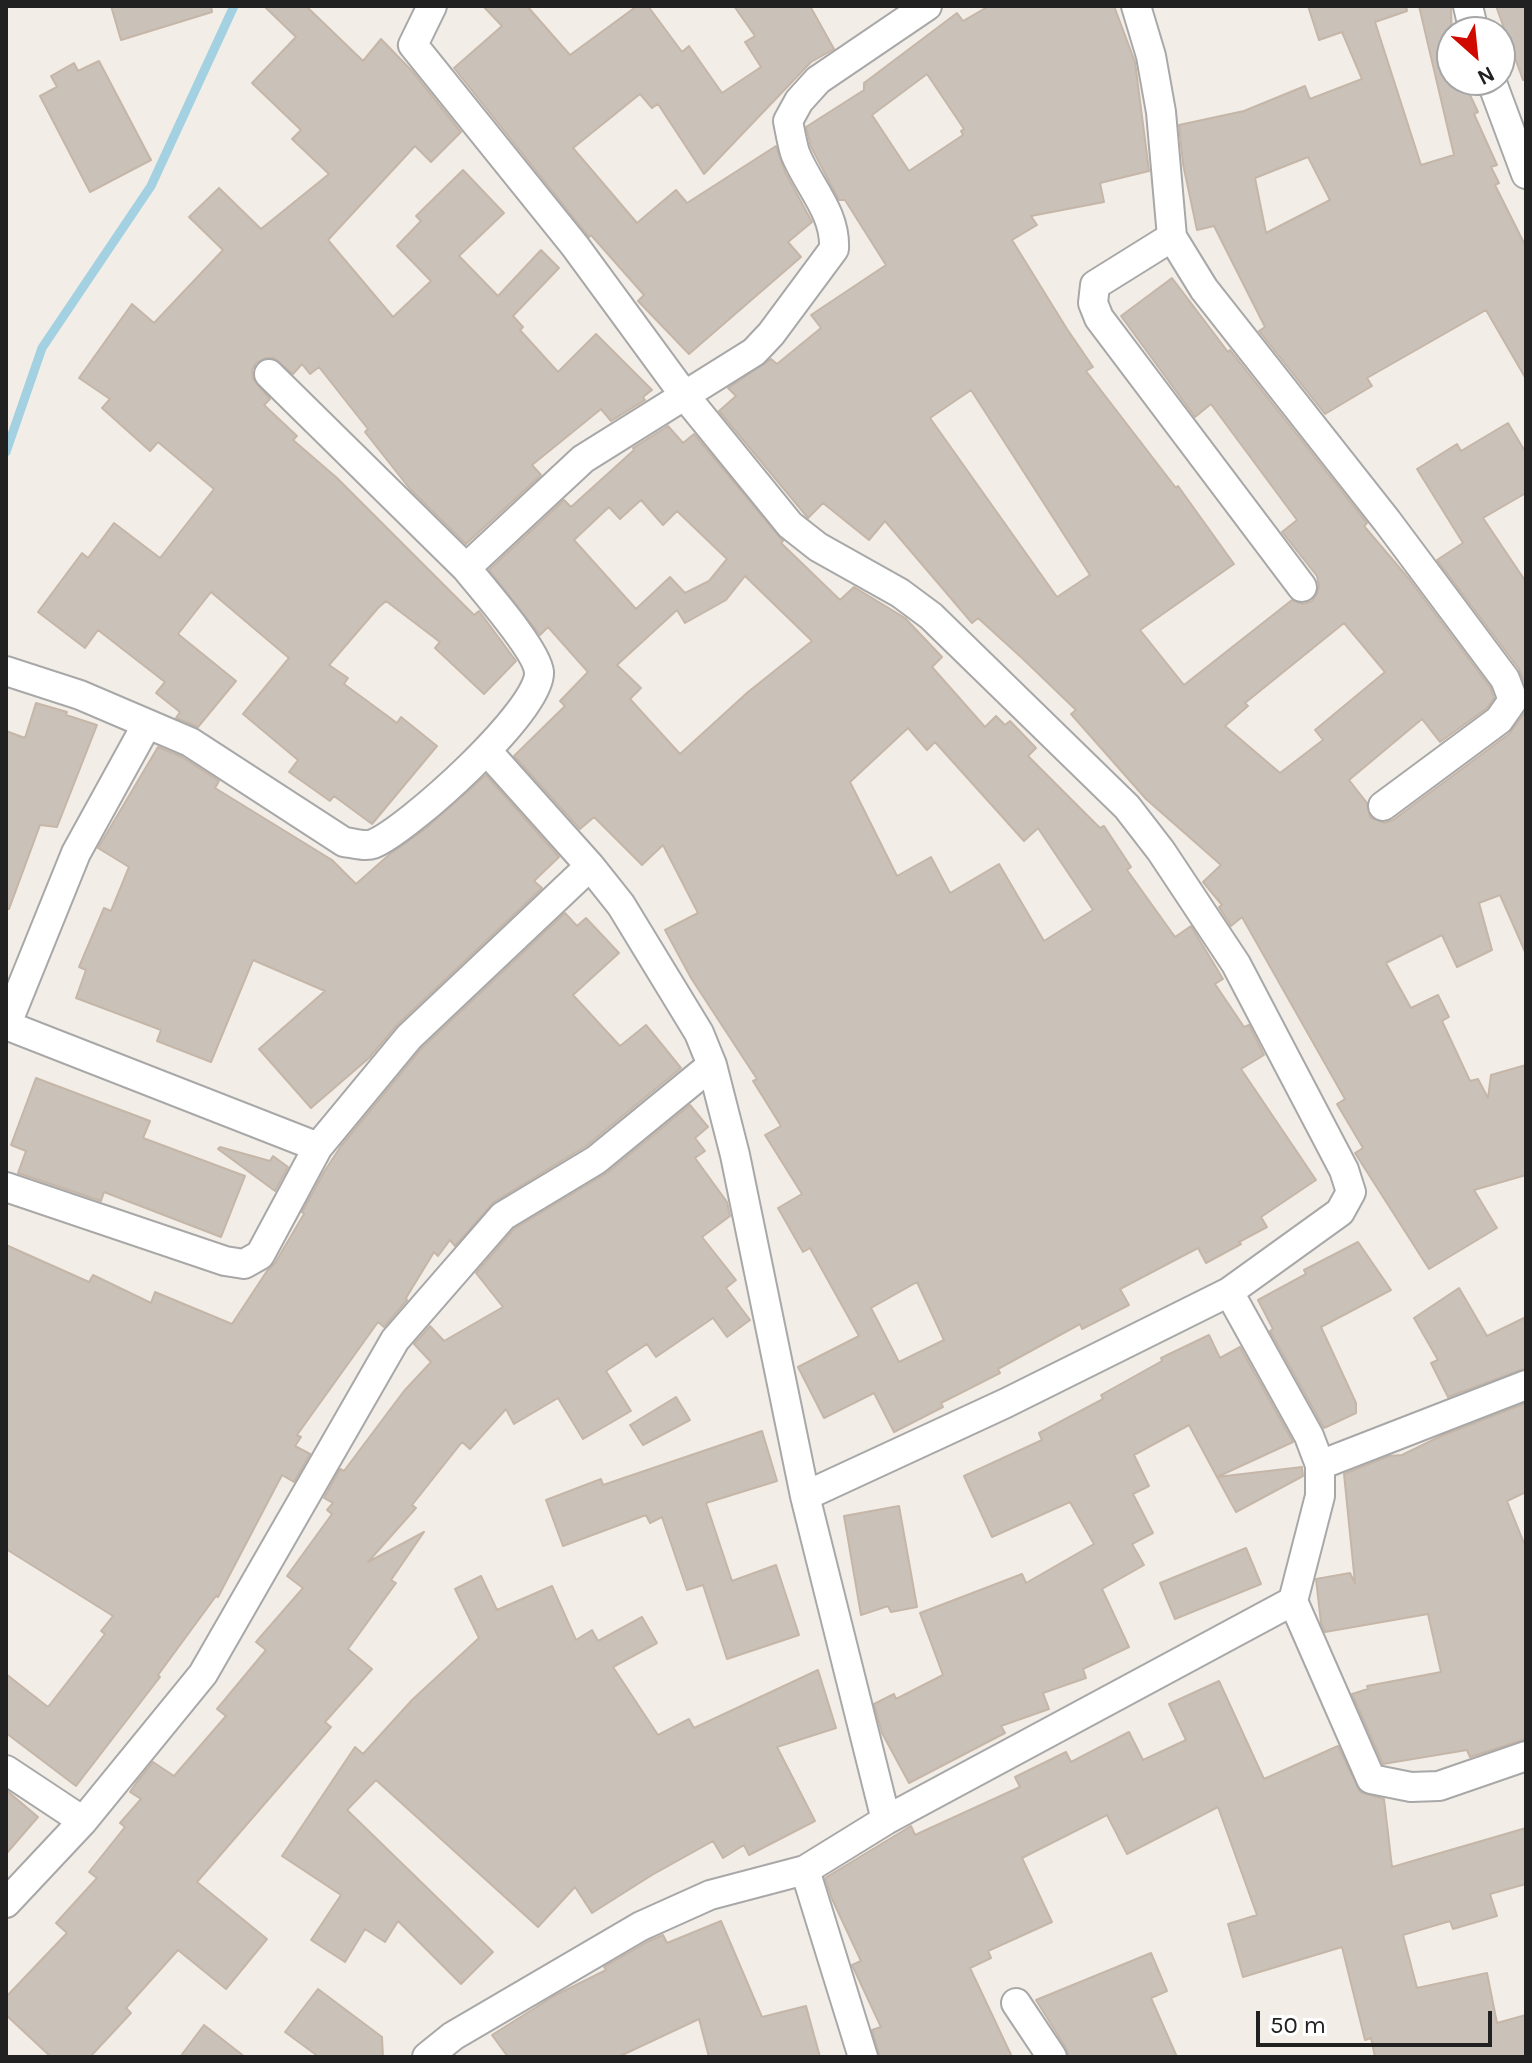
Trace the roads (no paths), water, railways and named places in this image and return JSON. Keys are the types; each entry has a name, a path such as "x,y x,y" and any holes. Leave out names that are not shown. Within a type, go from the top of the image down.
{"street":[{"path":"432,6 413,45 575,246 685,396 790,525 818,547 900,593 931,616 1127,807 1161,851 1236,964 1344,1170 1351,1192 1340,1212 1229,1292 1006,1403 805,1496"},
{"path":"466,568 583,459 754,352 771,334 834,249 834,233 826,210 795,153 788,121 799,101 818,80 927,6"},
{"path":"1136,6 1151,56 1161,112 1172,237 1204,289 1387,521 1505,679 1513,700 1499,720 1383,806"},
{"path":"1497,96 1526,174"},
{"path":"1172,237 1095,285 1093,303 1099,318 1302,587"},
{"path":"6,671 80,695 190,742 344,842 369,846 394,834 487,751 535,691 539,672 531,652 466,568 269,374"},
{"path":"147,724 76,853 6,1026 318,1147"},
{"path":"487,751 621,905 699,1033 712,1065 735,1155 805,1496 886,1820"},
{"path":"6,1187 225,1261 244,1264 260,1255 318,1147 409,1037 590,866"},
{"path":"6,1903 83,1821 203,1674 395,1340 429,1299 503,1216 596,1160 712,1065"},
{"path":"1229,1292 1309,1436 1320,1465 1320,1496 1293,1601 1371,1779 1411,1787 1439,1786 1526,1756"},
{"path":"1320,1465 1526,1385"},
{"path":"427,2057 453,2036 641,1926 710,1895 805,1870 886,1820 1293,1601"},
{"path":"6,1770 83,1821"},
{"path":"805,1870 863,2057"},
{"path":"1016,2003 1052,2057"}],"waterway":[{"path":"6,452 42,348 151,186 234,6"}]}
